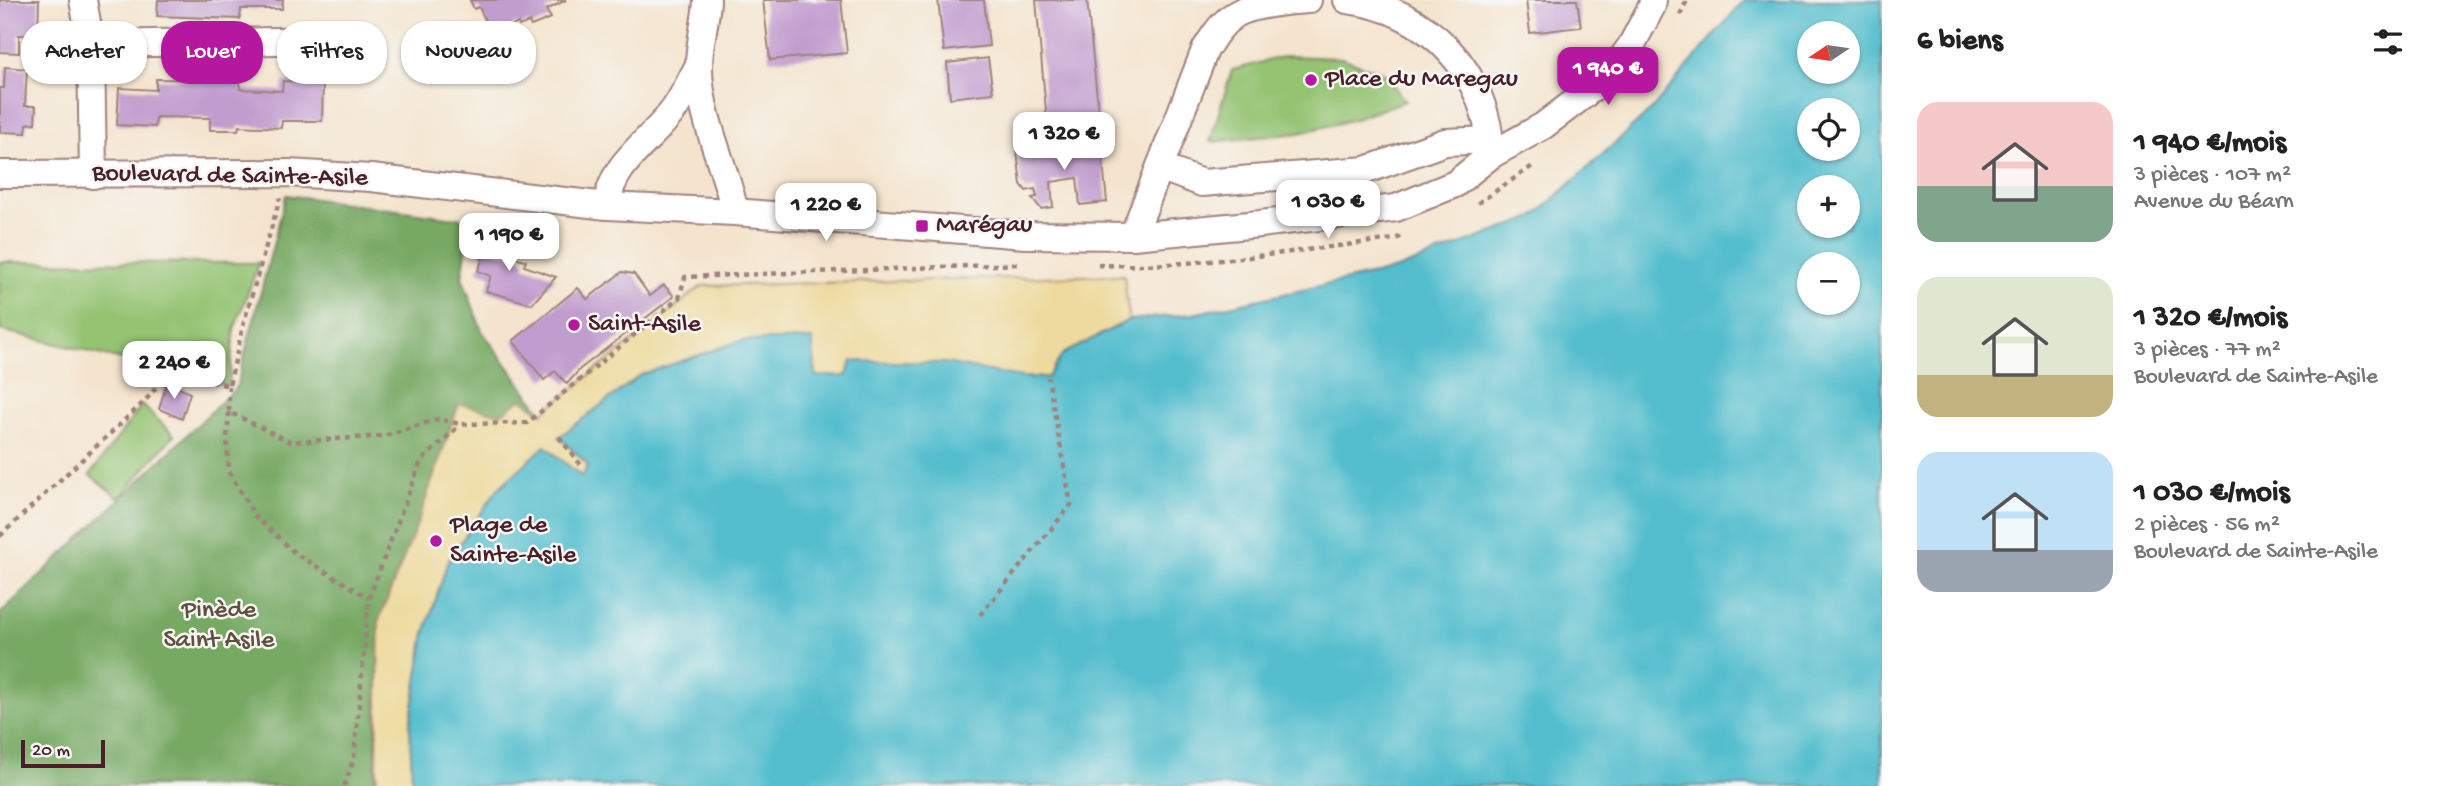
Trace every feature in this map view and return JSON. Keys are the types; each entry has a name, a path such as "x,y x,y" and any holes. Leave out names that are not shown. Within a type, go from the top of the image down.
{"street":[{"path":"83,0 87,21"},
{"path":"707,0 699,65 708,121 728,181 735,212"},
{"path":"1133,236 1205,50 1231,7 1259,7 1308,0"},
{"path":"1160,167 1202,183 1366,170 1445,142 1491,148 1483,107 1468,76 1447,46 1426,28 1388,5 1347,0"},
{"name":"Boulevard de Sainte-Asile","path":"0,174 93,175 260,183 288,173 371,178 607,206 735,212 1025,235 1133,236 1260,224 1396,208 1455,184 1491,148 1543,126 1609,76 1631,46 1653,0"},
{"path":"147,43 277,41"},
{"path":"607,206 608,195 619,170 674,109 699,65"},
{"path":"92,84 93,175"}],"path":[{"path":"288,173 244,322 229,386 229,472 255,516 296,554 369,597"},
{"path":"229,412 291,442 384,436 438,419 460,424 527,423 679,299 685,278 1025,264"},
{"path":"1092,265 1133,266"},
{"path":"0,536 145,401 170,372 229,386"},
{"path":"980,615 1071,505 1048,377"},
{"path":"344,786 354,758 369,597 421,461 460,424"},
{"path":"559,437 583,468"}],"green space":[{"path":"1286,56 1342,58 1384,73 1405,101 1355,119 1299,133 1210,142 1232,70"},
{"name":"Pinède Saint Asile","path":"286,195 471,220 462,277 482,331 542,413 501,414 458,405 418,522 379,620 375,786 0,786 0,614 236,388"},
{"path":"0,262 259,263 234,330 229,386 0,330"},
{"path":"142,405 174,435 119,498 90,475"}],"sand":[{"name":"Plage de Sainte-Asile","path":"1124,275 1129,320 1063,354 1048,377 816,376 812,339 740,341 641,375 559,437 588,465 582,477 545,446 497,490 448,561 425,633 410,725 412,786 377,786 379,620 418,522 459,404 501,414 521,399 542,413 702,286"}],"water":[{"path":"1744,0 1882,0 1882,786 412,786 410,725 425,633 448,561 497,490 545,446 582,477 588,465 559,437 641,375 740,341 812,339 816,376 846,376 852,361 945,363 1027,378 1048,377 1063,354 1129,320 1193,314 1397,269 1534,217 1652,109"}],"building":[{"path":"0,0 39,0 38,21 21,21 19,53 0,52"},
{"path":"158,0 283,0 282,9 241,9 240,19 157,16"},
{"path":"470,0 566,0 546,10 551,18 536,24 536,21 486,21 479,7 474,9"},
{"path":"763,0 841,0 847,53 770,60"},
{"path":"938,0 984,0 989,46 944,51"},
{"path":"1036,0 1087,0 1099,117 1047,122"},
{"path":"1526,0 1577,0 1581,27 1530,33"},
{"path":"988,58 993,93 950,98 947,63"},
{"path":"5,67 21,68 21,84 26,84 25,106 36,106 35,123 27,124 26,133 0,132 0,88 4,88"},
{"path":"156,79 161,79 161,84 240,84 240,89 282,91 283,84 323,84 322,121 282,121 281,128 239,126 238,130 210,130 210,118 156,117 155,127 117,125 119,88 156,90"},
{"path":"1101,143 1107,202 1080,205 1077,178 1051,182 1053,207 1041,209 1032,198 1037,197 1035,189 1026,191 1021,184 1017,152"},
{"path":"474,230 490,236 485,247 526,261 524,266 556,277 532,304 486,291 491,276 478,271 484,255 468,249"},
{"name":"Saint-Asile","path":"622,272 634,274 650,296 664,285 674,296 580,369 567,384 555,371 544,380 513,341 578,288 587,299"},
{"path":"167,382 190,393 182,419 159,409"}],"place":[{"name":"Place du Maregau","path":"1311,80"},
{"name":"Marégau","path":"922,226"},
{"name":"Saint-Asile","path":"574,325"},
{"name":"Plage de Sainte-Asile","path":"436,541"}]}
